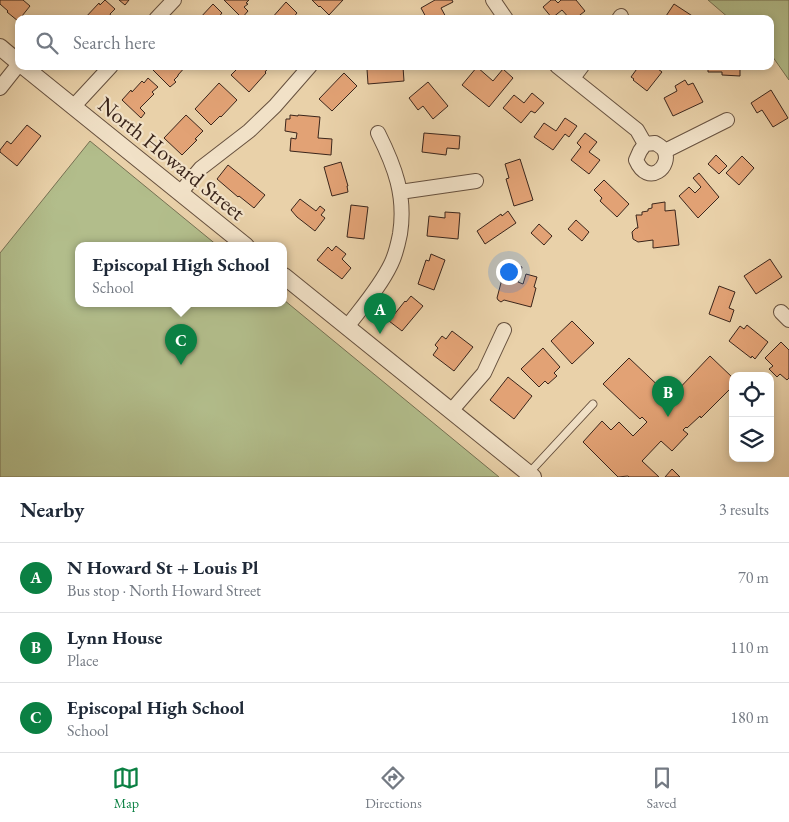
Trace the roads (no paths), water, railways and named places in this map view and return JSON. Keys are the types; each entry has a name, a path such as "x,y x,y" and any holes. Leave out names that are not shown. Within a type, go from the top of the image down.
{"street":[{"path":"160,15 174,0"},
{"path":"493,0 503,15"},
{"path":"0,47 15,60"},
{"path":"0,88 15,69"},
{"name":"North Howard Street","path":"28,70 241,242"},
{"path":"73,107 107,70"},
{"path":"180,193 201,168 249,131 306,70"},
{"path":"562,70 638,130 645,144"},
{"path":"573,78 579,70"},
{"path":"665,151 727,120"},
{"path":"347,327 377,287 392,263 398,244 402,220 396,172 378,133"},
{"path":"655,143 665,151 665,163 661,170 654,174 647,173 639,168 636,160 645,144 655,143"},
{"path":"400,192 476,181"},
{"path":"287,278 531,475"},
{"path":"451,411 484,374 504,330"}],"lane":[{"path":"531,475 593,404"}],"place":[{"name":"N Howard St + Louis Pl","path":"380,334"},
{"name":"Episcopal High School","path":"181,365"},
{"name":"Lynn House","path":"668,417"}]}
